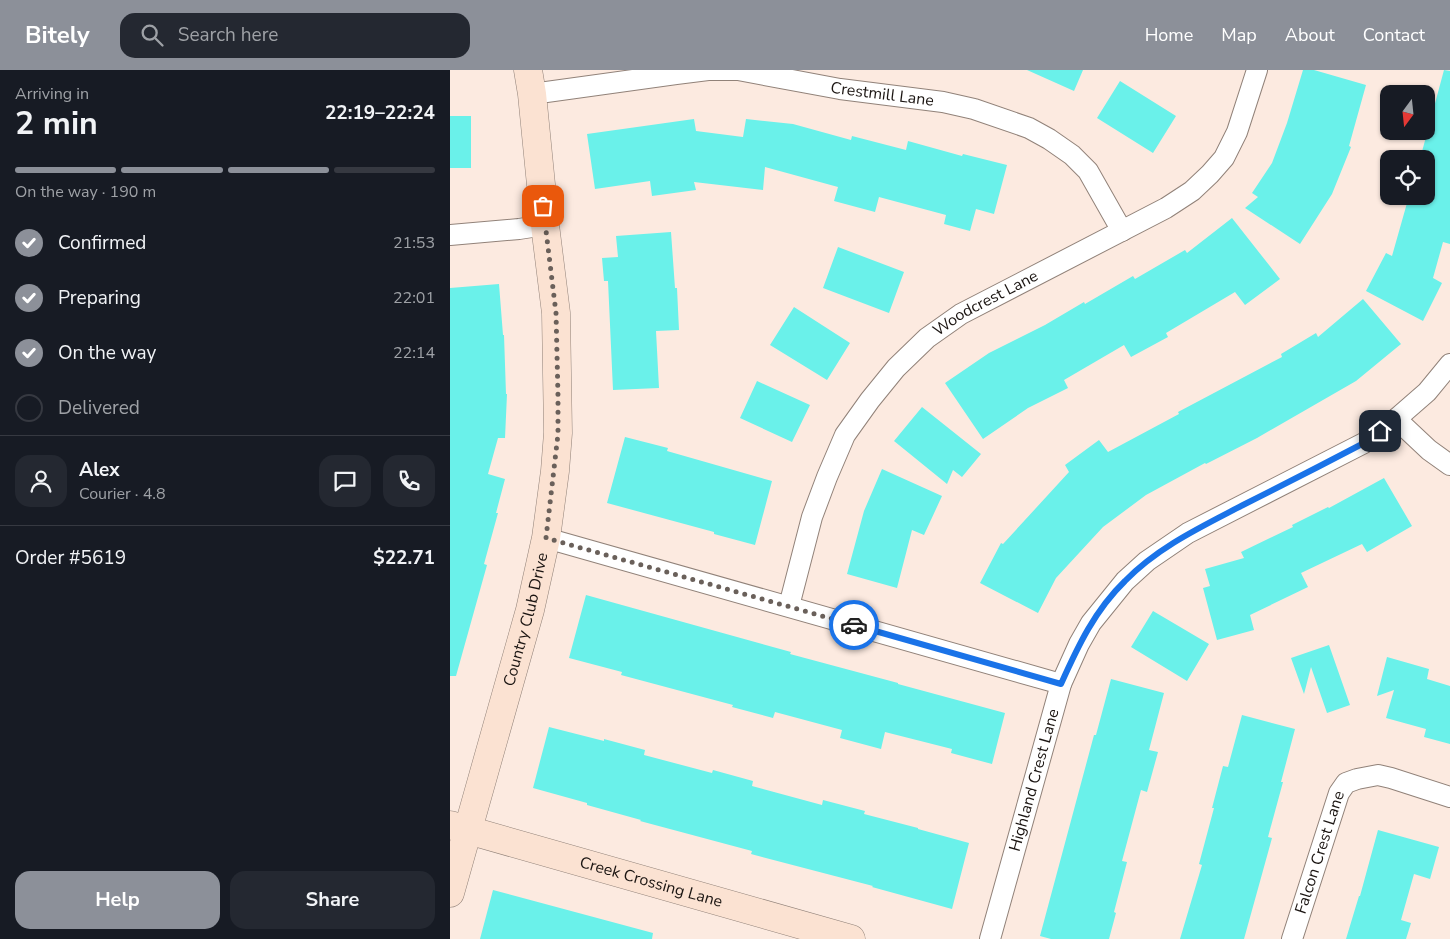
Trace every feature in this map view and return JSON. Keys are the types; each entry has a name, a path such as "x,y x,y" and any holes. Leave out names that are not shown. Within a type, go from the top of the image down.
{"street":[{"name":"Crestmill Lane","path":"530,82 676,74 708,70 738,70 840,89 943,102 974,109 1029,128 1072,155 1088,171 1122,231"},
{"name":"Woodcrest Lane","path":"789,606 812,517 845,435 896,368 927,338 961,314 1166,208 1192,191 1224,158 1237,132 1257,70"},
{"name":"Country Club Drive","path":"450,893 459,828 530,610 546,538 557,443 556,313 530,82"},
{"path":"450,234 510,230 545,225"},
{"name":"Highland Crest Lane","path":"990,939 1061,684 1079,644 1091,623 1125,581 1147,561 1188,533 1364,443 1427,392 1450,364"},
{"path":"1396,418 1429,450 1450,465"},
{"path":"546,538 1061,684"},
{"name":"Falcon Crest Lane","path":"1292,939 1339,794 1346,783 1378,775 1450,797"},
{"name":"Creek Crossing Lane","path":"459,828 852,939"}],"building":[{"path":"1027,70 1083,70 1074,91"},
{"path":"1303,70 1314,70 1366,85 1349,146 1351,147 1332,194 1300,244 1245,208 1258,197 1252,193 1272,163 1287,123"},
{"path":"1444,70 1450,71 1450,244 1443,242 1433,278 1442,283 1423,321 1366,291 1386,253 1392,256 1406,205 1435,205 1435,150 1422,150 1425,140 1435,140 1435,103"},
{"path":"1120,81 1176,116 1153,153 1097,118"},
{"path":"450,116 471,116 471,168 450,168"},
{"path":"694,119 696,131 743,137 746,119 793,124 851,140 852,136 906,150 908,141 962,156 963,154 1007,165 994,214 976,209 970,231 944,224 946,215 879,197 875,212 834,201 838,187 765,167 763,190 694,182 696,190 652,196 650,181 595,189 587,134"},
{"path":"1232,218 1280,279 1245,305 1235,292 1166,333 1168,337 1131,357 1124,345 1064,380 1068,388 1028,408 983,439 945,383 989,353 1045,325 1084,302 1085,304 1133,276 1135,279 1185,250 1187,253"},
{"path":"671,232 679,330 656,331 659,388 613,390 608,281 604,281 602,258 618,257 616,236"},
{"path":"838,247 904,272 889,313 823,288"},
{"path":"499,284 507,394 505,438 498,438 488,474 505,479 484,564 487,565 456,676 450,676 450,288"},
{"path":"1363,299 1401,344 1356,381 1257,438 1205,463 1146,495 1103,527 1056,578 1038,613 980,583 1001,543 1003,544 1069,472 1065,465 1099,440 1108,452 1179,414 1178,412 1282,357 1281,354 1316,333 1318,337"},
{"path":"794,307 850,343 827,380 770,345"},
{"path":"757,381 810,405 792,442 740,418"},
{"path":"922,407 981,454 962,477 953,470 947,484 894,441"},
{"path":"625,437 668,448 667,451 772,481 755,545 607,503"},
{"path":"882,469 942,496 924,535 912,530 897,588 847,574 864,511"},
{"path":"1384,478 1412,526 1367,552 1362,544 1301,573 1308,587 1250,615 1254,630 1217,640 1203,588 1210,586 1205,569 1244,558 1241,552 1293,527 1292,525 1329,508"},
{"path":"586,595 1005,713 992,764 951,753 952,749 885,732 881,749 840,738 842,730 775,712 773,718 732,707 733,705 621,675 622,672 569,658"},
{"path":"1153,611 1209,644 1187,681 1131,647"},
{"path":"1329,645 1350,705 1327,713 1311,667 1304,694 1291,658"},
{"path":"1387,657 1429,669 1427,679 1450,686 1450,744 1424,737 1426,729 1386,718 1394,690 1377,696"},
{"path":"1111,679 1164,693 1149,750 1158,752 1147,792 1141,790 1122,861 1127,862 1109,939 1051,939 1040,936"},
{"path":"1242,715 1295,729 1268,837 1272,838 1259,885 1244,939 1180,939 1202,865 1199,864 1223,766 1228,767"},
{"path":"549,727 645,750 644,755 712,773 713,770 753,781 752,786 822,805 823,800 865,811 864,814 969,843 952,909 751,854 752,851 640,821 587,805 587,803 533,788"},
{"path":"1378,830 1439,847 1430,879 1414,874 1401,920 1411,923 1406,939 1346,939 1360,896"},
{"path":"493,890 653,933 652,939 480,939"}],"way so far":[{"path":"543,206 556,313 558,396 558,434 546,538 854,625"}],"route":[{"path":"854,625 1061,684 1079,644 1091,623 1125,581 1147,561 1188,533 1364,443 1380,431"}]}
